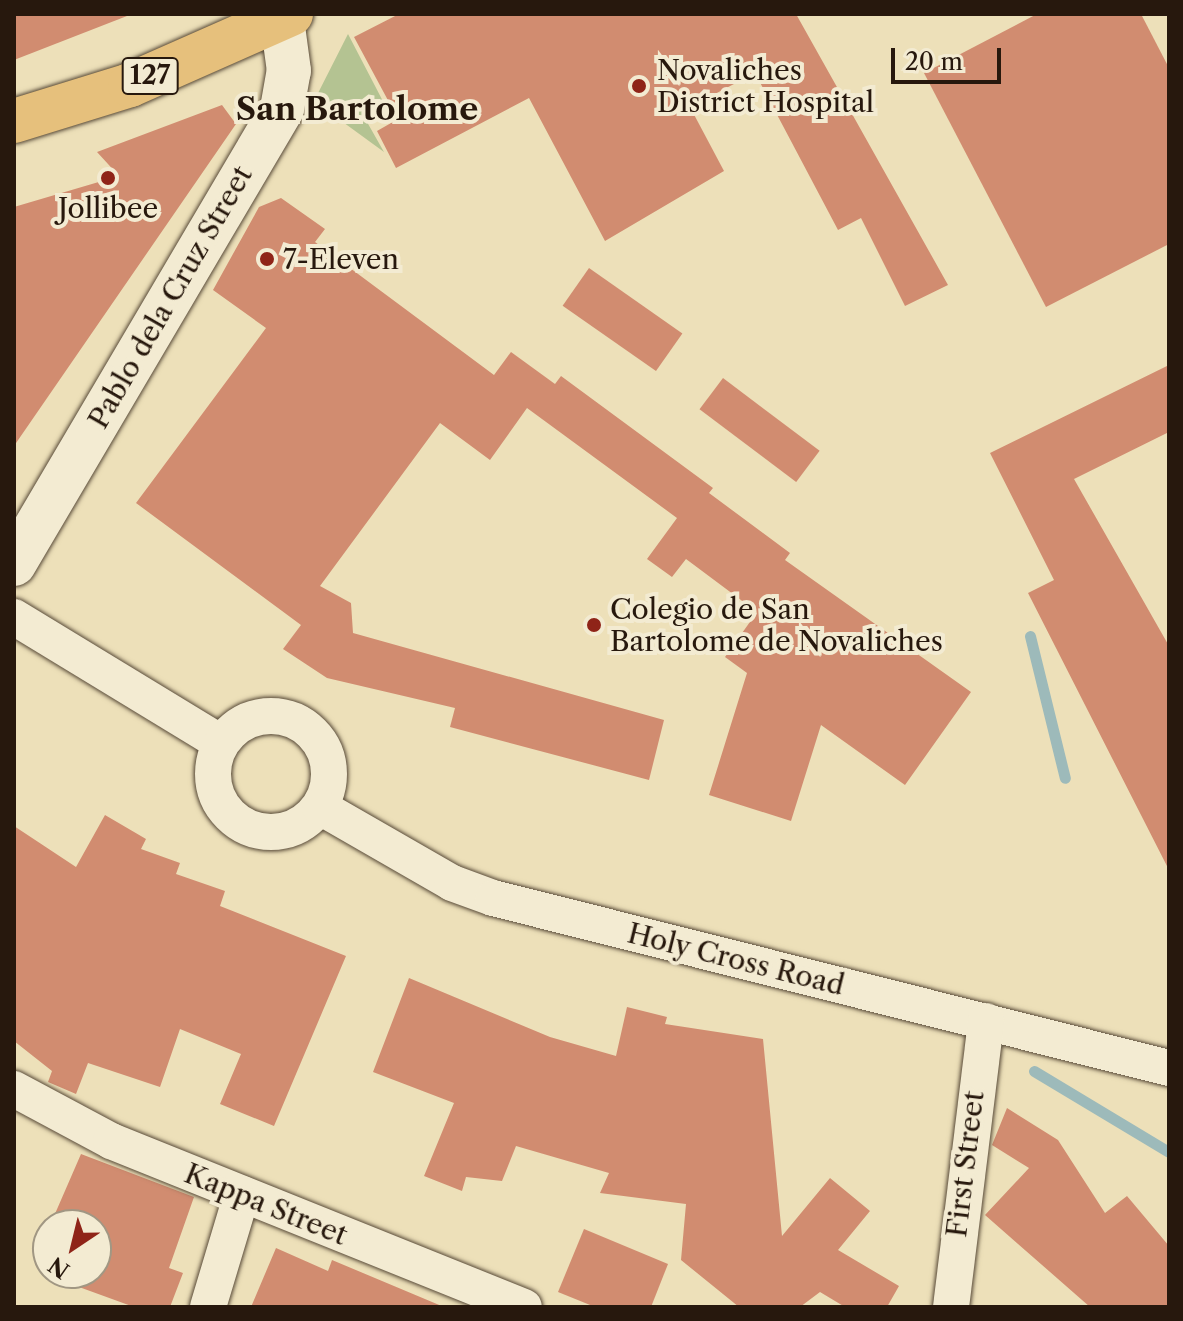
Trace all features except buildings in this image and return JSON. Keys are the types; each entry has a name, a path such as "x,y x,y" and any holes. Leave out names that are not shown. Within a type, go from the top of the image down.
{"main road":[{"name":"127","path":"14,121 130,85 287,16"}],"street":[{"name":"Pablo dela Cruz Street","path":"14,564 282,109 289,71 287,16"},
{"path":"14,617 221,743"},
{"path":"273,715 311,731 329,767 320,807 288,831 248,829 231,817 215,792 213,762 221,743 253,718 273,715"},
{"name":"Holy Cross Road","path":"320,807 452,883 493,898 1169,1068"},
{"name":"First Street","path":"951,1307 986,1021"},
{"name":"Kappa Street","path":"14,1089 77,1126 524,1307"},
{"path":"208,1307 242,1194"}],"green space":[{"path":"348,34 387,109 367,122 384,152 314,101"}],"waterway":[{"path":"1030,636 1065,778"},
{"path":"1034,1071 1169,1152"}],"place":[{"name":"Novaliches District Hospital","path":"639,86"},
{"name":"Jollibee","path":"108,178"},
{"name":"7-Eleven","path":"267,259"},
{"name":"Colegio de San Bartolome de Novaliches","path":"594,625"}],"district":[{"name":"San Bartolome","path":"357,109"}]}
